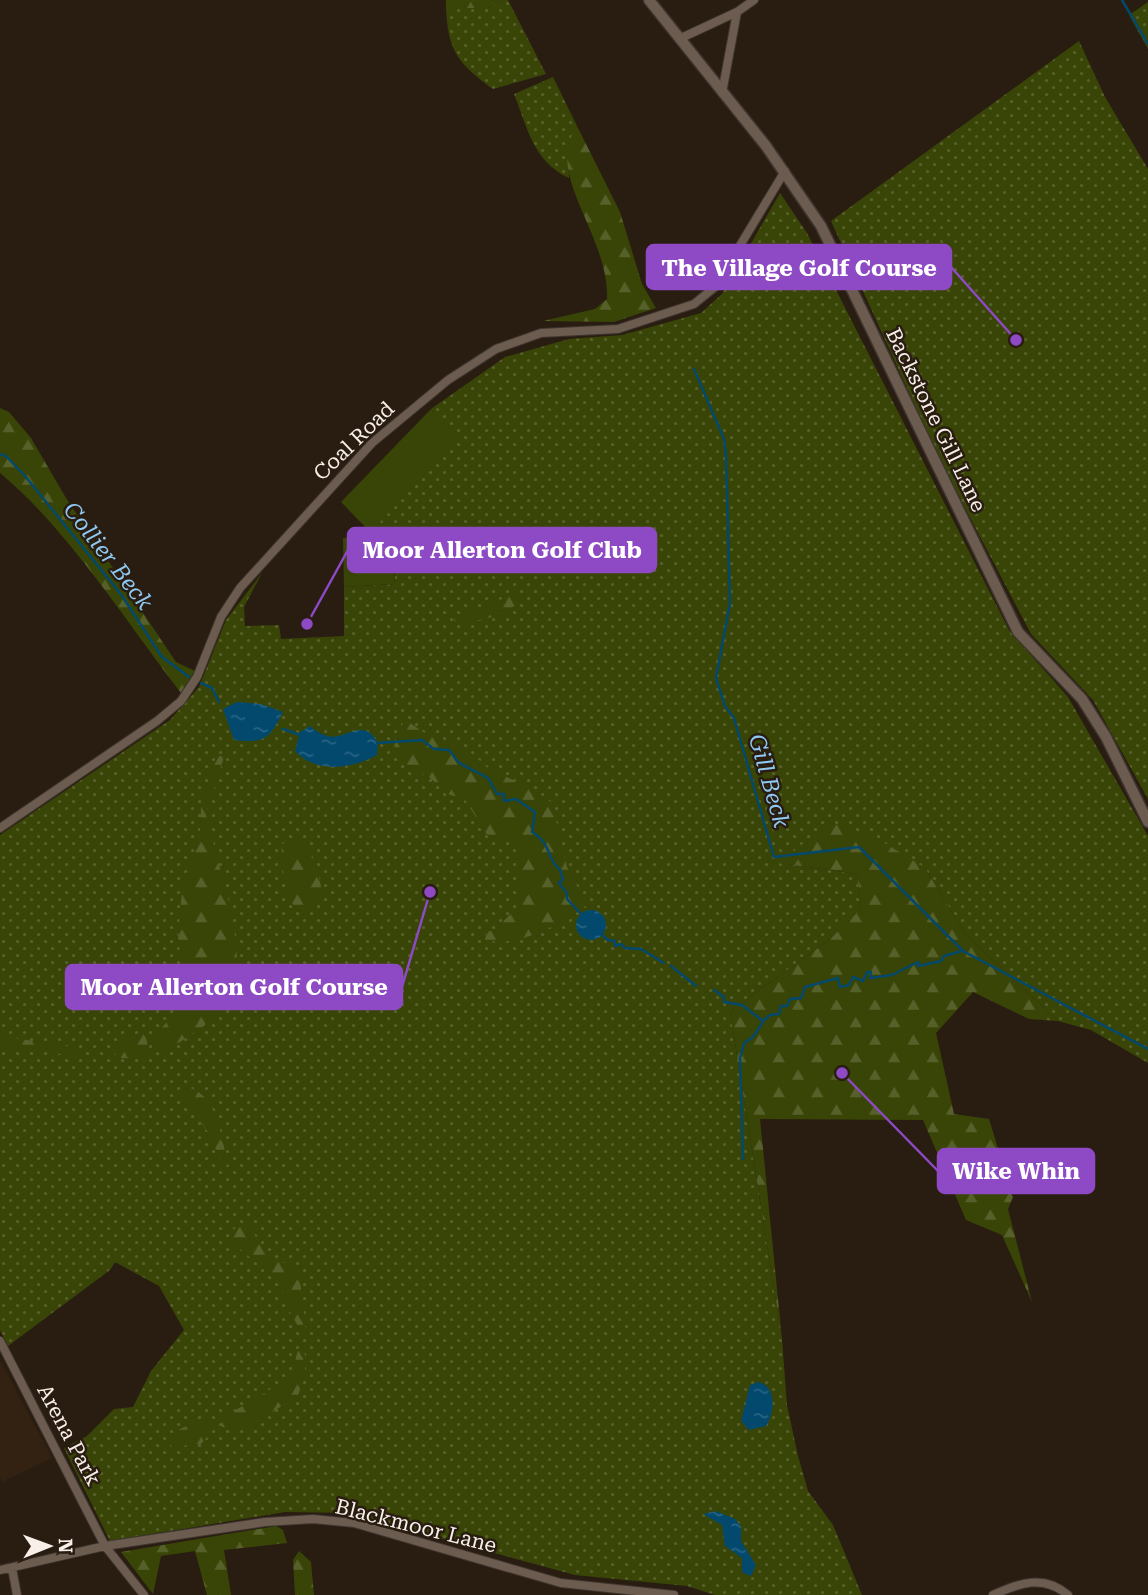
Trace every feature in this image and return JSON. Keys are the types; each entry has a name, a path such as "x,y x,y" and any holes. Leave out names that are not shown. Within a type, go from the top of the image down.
{"street":[{"name":"Backstone Gill Lane","path":"649,0 785,171 826,234 913,421 1018,632 1082,699 1106,737 1148,822"},
{"path":"679,39 737,12 751,1"},
{"path":"722,93 737,12"},
{"name":"Coal Road","path":"0,828 157,721 181,701 197,677 221,617 240,588 372,443 448,380 496,349 541,333 618,330 694,304 715,287 785,171"},
{"name":"Arena Park","path":"0,1342 105,1546 144,1595"},
{"name":"Blackmoor Lane","path":"0,1570 105,1546 274,1521 334,1520 394,1534 561,1583 674,1595"},
{"path":"12,1568 17,1595"},
{"path":"993,1595 1025,1582 1039,1582 1051,1584 1068,1595"}],"shaded area":[{"path":"0,1360 52,1458 2,1482 0,1476"}],"green space":[{"path":"446,0 501,0 488,8 446,8"},
{"path":"501,0 508,0 546,74 493,89 458,56 449,36 446,8 488,8"},
{"path":"1148,2 1148,49 1129,15"},
{"path":"1079,41 1105,97 1148,169 1148,799 1093,700 1031,634 939,458 831,221"},
{"path":"553,77 577,126 568,145 569,178 547,163 539,153 514,94"},
{"path":"577,126 620,212 642,284 656,308 614,322 543,321 595,309 607,299 601,258 577,199 567,163 569,144"},
{"path":"780,193 807,233 1009,630 1068,697 1148,836 1148,1063 1091,1030 1058,1021 966,935 925,868 780,863 857,874 861,909 829,940 730,1011 782,1339 787,1405 798,1456 808,1491 833,1525 862,1595 715,1595 687,1586 575,1575 348,1513 285,1512 110,1541 64,1448 87,1436 114,1409 133,1407 151,1371 184,1330 159,1286 115,1262 110,1270 8,1346 0,1330 0,835 170,720 199,687 226,620 262,573 244,607 245,626 279,625 281,639 344,636 344,587 395,584 392,531 370,532 459,439 431,409 505,357 569,339 622,335 701,313 722,294"},
{"path":"0,408 9,412 31,438 66,498 176,662 195,671 181,693 49,520 0,473"},
{"path":"431,409 460,439 370,532 341,502"},
{"path":"391,537 395,584 344,587 343,538"},
{"path":"515,594 521,595 521,600 499,614 481,620 454,621 454,617"},
{"path":"407,721 426,734 469,751 489,769 535,790 552,803 567,867 590,903 554,926 526,937 498,942 485,940 486,932 494,930 516,909 520,900 515,843 489,838 464,798 450,795 429,777 409,768 396,750 395,740 403,723"},
{"path":"217,755 224,757 206,814 233,919 238,966 234,993 204,1026 180,1042 156,1053 154,1036 180,1008 184,989 178,936 182,891 200,835 201,808"},
{"path":"830,822 875,837 925,868 966,935 1058,1021 1029,1019 973,992 936,1033 954,1114 989,1119 1013,1197 1008,1209 1032,1302 1002,1235 966,1220 923,1120 760,1119 782,1339 730,1011 829,940 861,909 857,874 779,863"},
{"path":"295,838 312,857 321,885 322,894 307,911 296,911 283,870 282,844"},
{"path":"136,1034 146,1034 149,1059 121,1058 113,1053 113,1046"},
{"path":"0,1036 80,1048 79,1056 0,1047"},
{"path":"185,1087 196,1090 211,1107 220,1130 228,1165 222,1166 211,1137 182,1095"},
{"path":"239,1224 251,1227 263,1249 274,1259 298,1265 306,1330 302,1333 284,1302 281,1283 229,1240 229,1235"},
{"path":"298,1351 305,1354 305,1371 298,1396 248,1427 222,1427 222,1417 259,1397 285,1378 292,1370"},
{"path":"199,1420 211,1421 212,1431 201,1444 172,1447 168,1441 176,1431"},
{"path":"276,1526 283,1530 287,1543 224,1550 231,1595 207,1595 195,1551 161,1556 153,1594 121,1552"},
{"path":"299,1551 311,1562 314,1595 295,1595 293,1560"}],"water":[{"path":"237,702 261,704 283,712 270,733 260,740 234,740 223,709"},
{"path":"310,726 330,737 359,730 369,732 378,743 377,755 346,766 313,763 295,751 300,732"},
{"path":"591,910 602,914 606,925 602,936 591,940 580,936 576,925 580,914"},
{"path":"758,1382 769,1389 772,1400 771,1414 766,1426 749,1430 741,1421 750,1385"},
{"path":"716,1511 735,1519 741,1526 741,1541 756,1565 751,1576 742,1572 742,1558 725,1546 722,1525 703,1514"}],"waterway":[{"path":"1122,0 1148,44"},
{"name":"Gill Beck","path":"694,369 724,439 726,456 730,603 716,678 725,706 734,718 774,857 859,847 963,951 1148,1049"},
{"name":"Collier Beck","path":"0,454 7,457 25,476 120,593 162,657 189,677"},
{"name":"Collier Beck","path":"201,683 212,688 219,702"},
{"name":"Collier Beck","path":"283,729 300,735"},
{"name":"Collier Beck","path":"377,743 422,740 434,749 449,750 459,763 488,778 497,794 504,794 504,801 516,799 535,812 532,832 543,842 560,870 563,879 559,883 567,893 567,899 582,915"},
{"name":"Collier Beck","path":"601,934 608,940 615,941 615,946 621,944 625,948 641,949 664,963"},
{"name":"Collier Beck","path":"714,990 724,997 724,1002 742,1005 763,1021 770,1015 779,1014 781,1006 787,1006 790,999 801,998 805,987 838,978 840,987 849,985 853,977 863,981 867,972 871,972 870,978 892,975 918,962 918,966 941,961 944,956 962,951"},
{"name":"Collier Beck","path":"671,966 696,986"},
{"path":"743,1159 740,1058 744,1043 753,1037 763,1022"}],"place":[{"name":"The Village Golf Course","path":"1016,340"},
{"name":"Moor Allerton Golf Club","path":"307,624"},
{"name":"Moor Allerton Golf Course","path":"430,892"},
{"name":"Wike Whin","path":"842,1073"}]}
